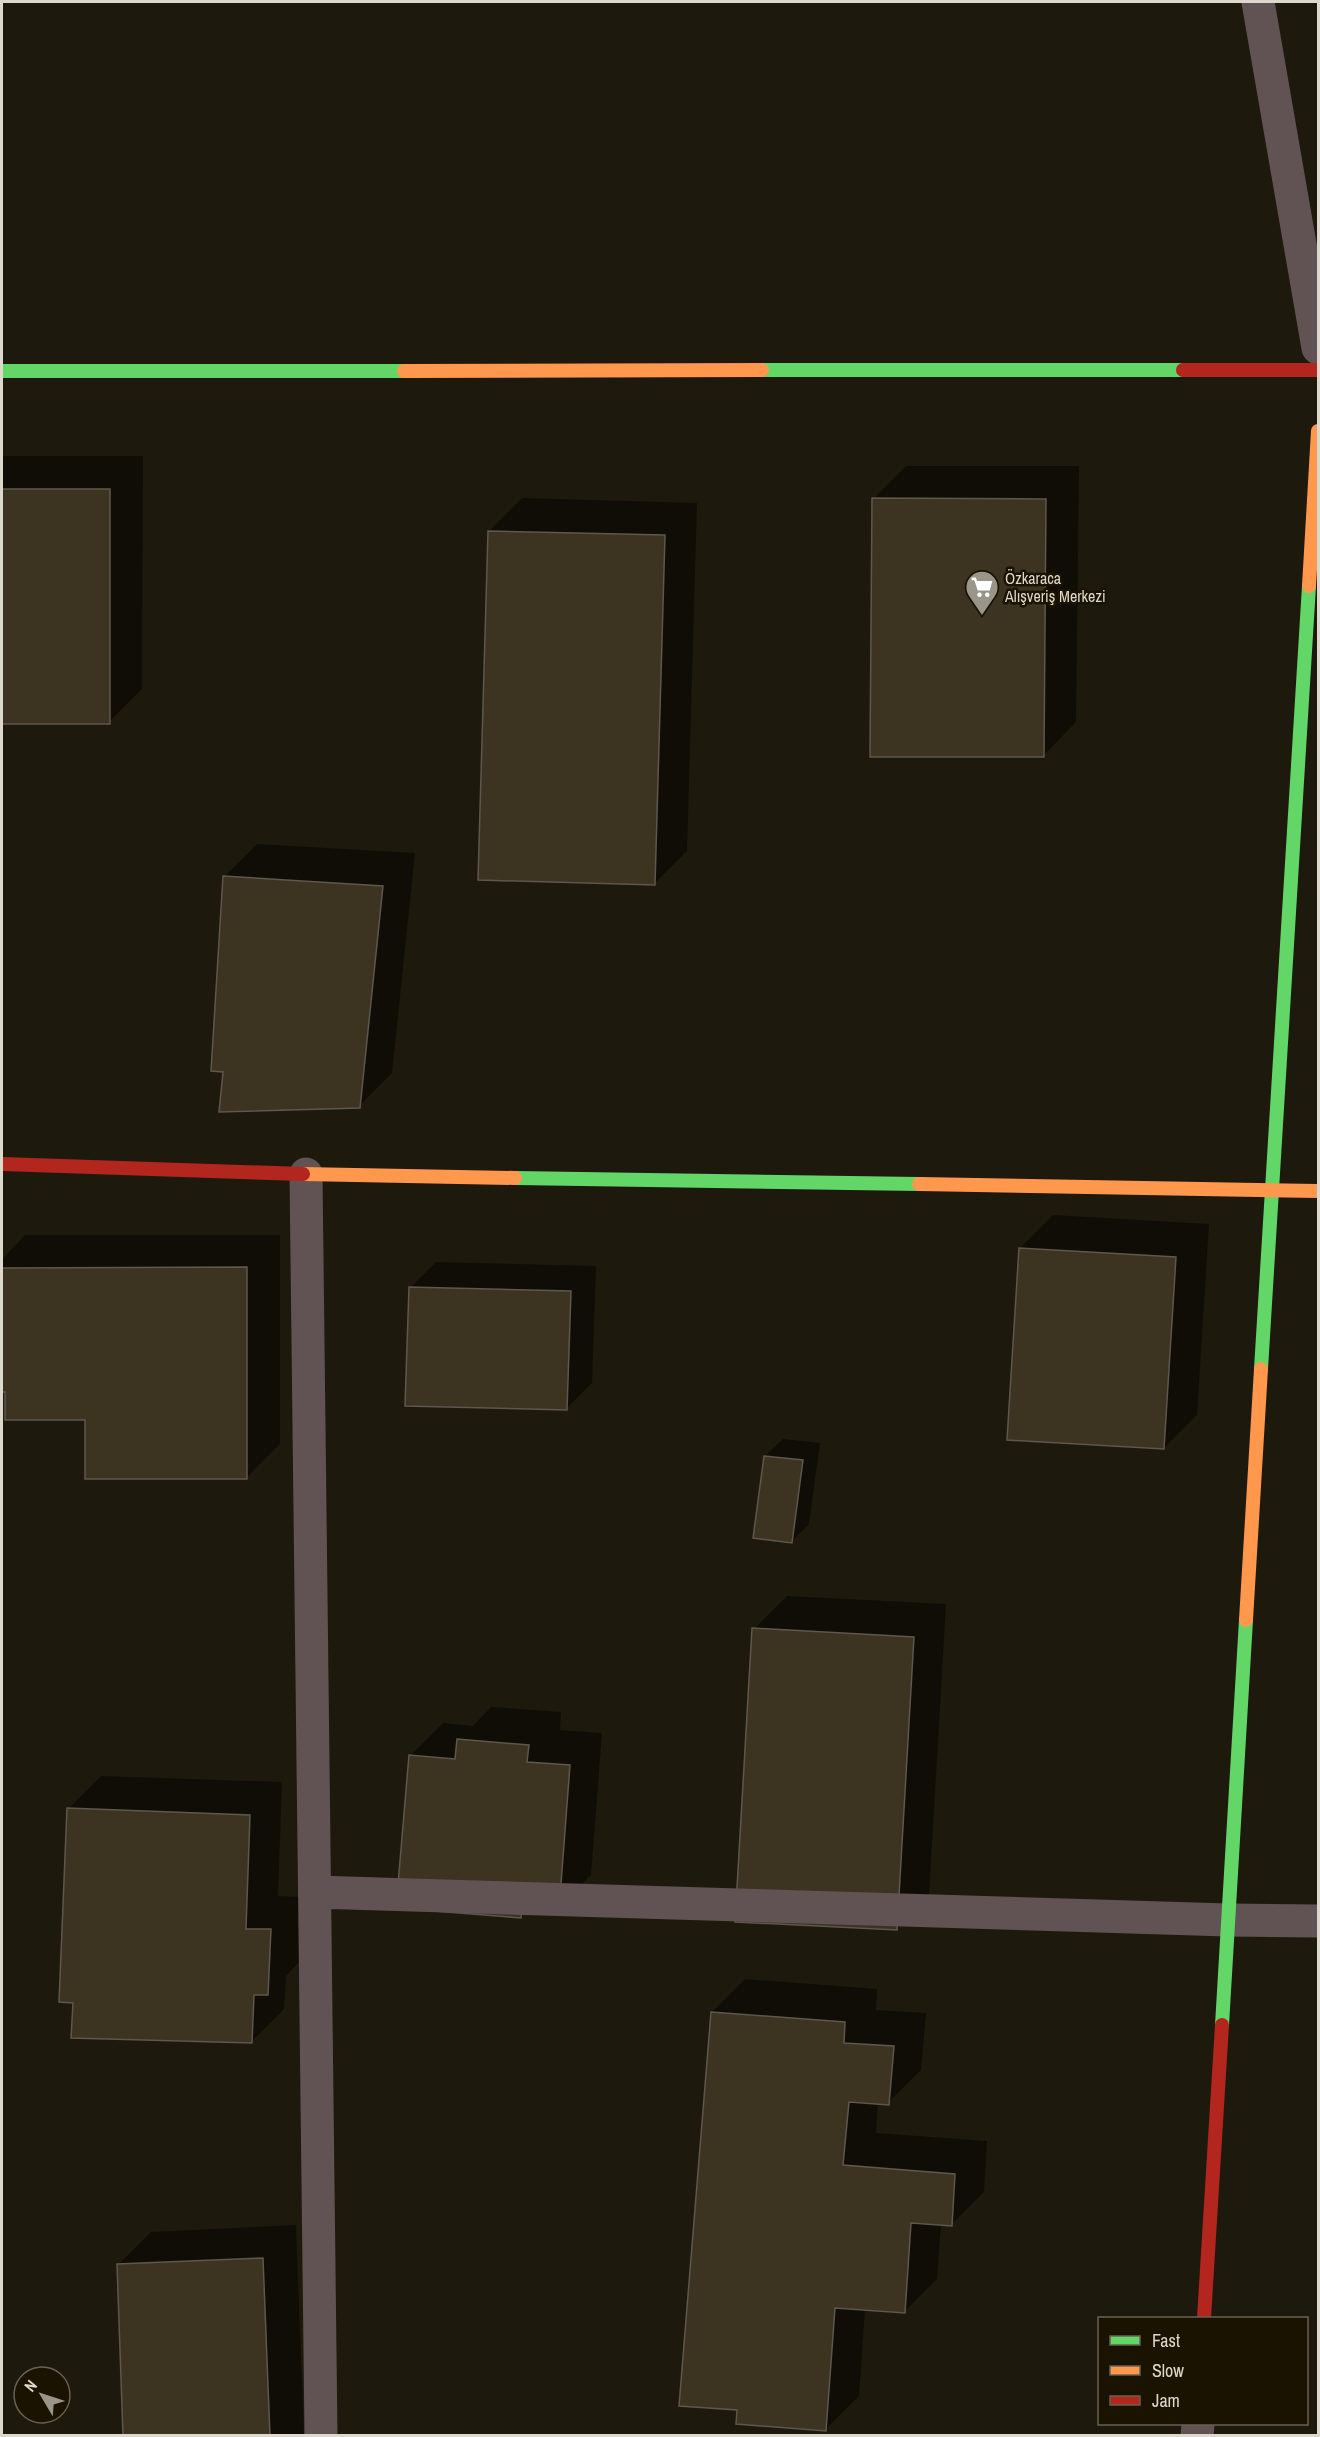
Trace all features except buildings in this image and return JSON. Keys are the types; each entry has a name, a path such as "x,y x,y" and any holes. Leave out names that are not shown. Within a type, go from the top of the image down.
{"street":[{"path":"1258,2 1318,348"},
{"path":"2,371 1318,370"},
{"path":"1204,2317 1318,431"},
{"path":"2,1164 306,1174 1318,1191"},
{"path":"306,1174 321,2436"},
{"path":"315,1892 1318,1921"}],"traffic: fast":[{"path":"762,370 1183,370"},
{"path":"2,371 404,371"},
{"path":"1261,1369 1309,586"},
{"path":"515,1178 919,1184"},
{"path":"1222,2025 1246,1620"}],"traffic: slow":[{"path":"404,371 762,370"},
{"path":"1309,586 1318,431"},
{"path":"303,1174 515,1178"},
{"path":"919,1184 1318,1191"},
{"path":"1246,1620 1261,1369"}],"traffic: jam":[{"path":"1183,370 1318,370"},
{"path":"2,1164 303,1174"},
{"path":"1204,2317 1222,2025"}],"place":[{"name":"Özkaraca Alışveriş Merkezi","path":"982,616"}]}
